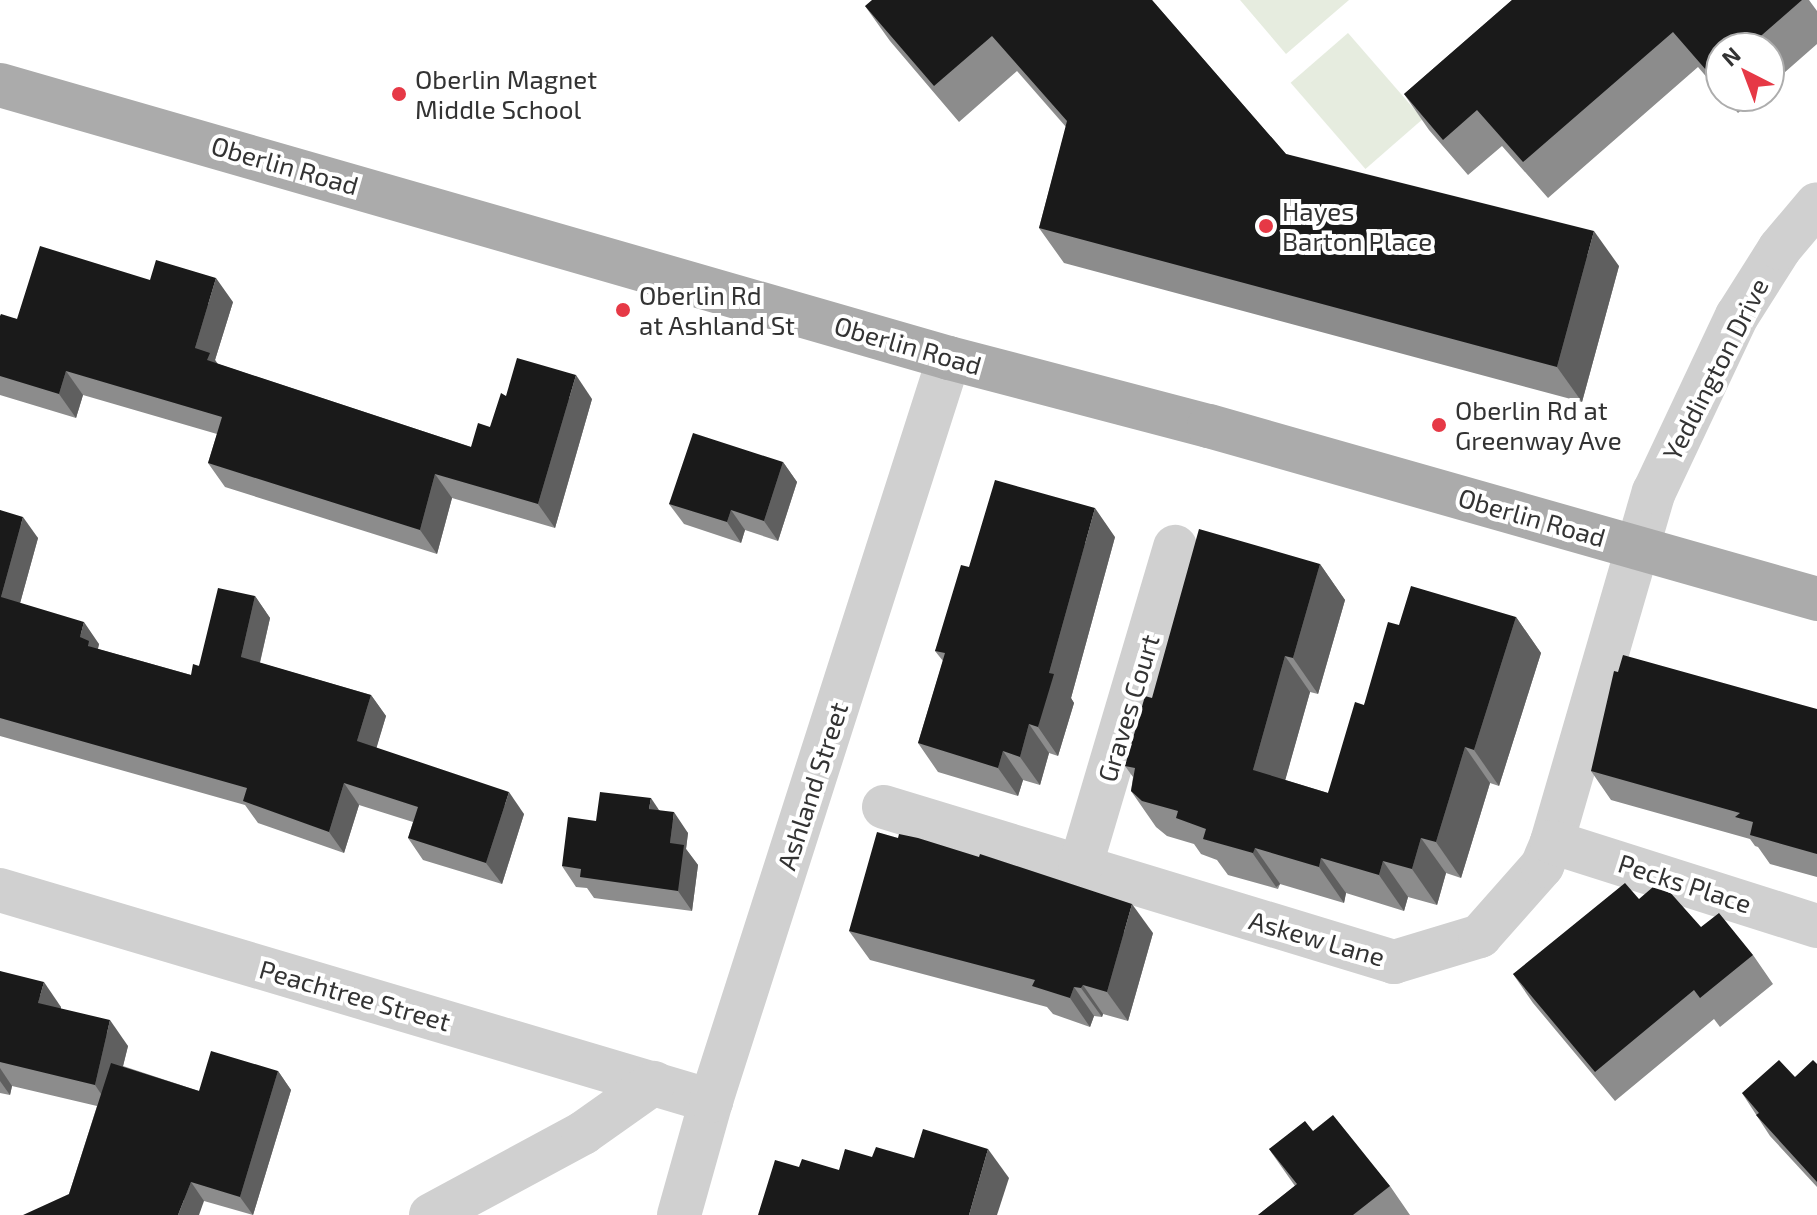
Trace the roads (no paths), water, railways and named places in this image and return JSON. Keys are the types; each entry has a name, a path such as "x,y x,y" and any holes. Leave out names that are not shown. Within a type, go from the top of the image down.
{"main road":[{"name":"Oberlin Road","path":"0,85 949,358 1636,546 1817,599"}],"street":[{"name":"Yeddington Drive","path":"1636,546 1654,492 1737,316 1780,248 1817,204"},
{"name":"Ashland Street","path":"679,1215 711,1101 949,358"},
{"name":"Askew Lane","path":"884,807 1394,962 1480,936 1542,866 1552,842 1636,546"},
{"name":"Graves Court","path":"1080,868 1175,547"},
{"name":"Pecks Place","path":"1552,842 1817,926"},
{"name":"Peachtree Street","path":"0,890 711,1101"},
{"path":"431,1215 583,1133 654,1083"}],"place":[{"name":"Oberlin Magnet Middle School","path":"399,94"},
{"name":"Hayes Barton Place","path":"1266,226"},
{"name":"Oberlin Rd at Ashland St","path":"623,310"},
{"name":"Oberlin Rd at Greenway Ave","path":"1439,425"}]}
